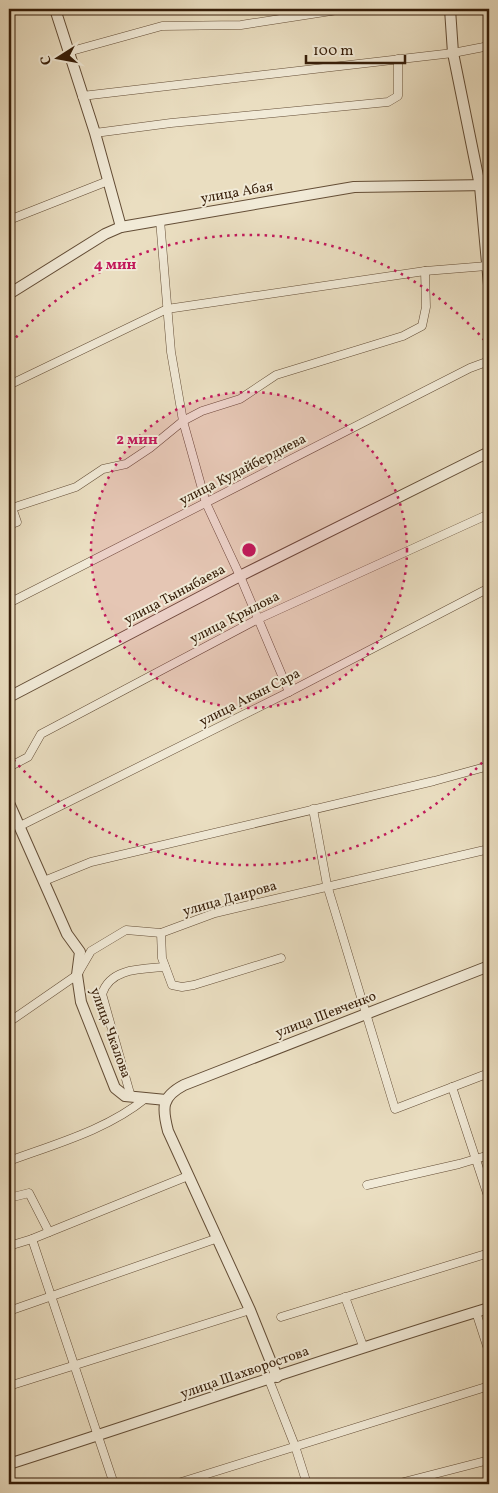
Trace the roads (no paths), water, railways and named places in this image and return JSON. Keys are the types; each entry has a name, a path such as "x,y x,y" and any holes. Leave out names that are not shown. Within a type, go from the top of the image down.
{"street":[{"path":"54,9 95,133 121,227"},
{"path":"68,52 162,26 241,25 344,9"},
{"path":"450,9 453,53 484,186 489,285"},
{"path":"82,96 453,53 489,46"},
{"path":"95,133 171,122 388,102 398,96 398,59"},
{"path":"9,220 108,181"},
{"name":"улица Абая","path":"9,294 104,234 121,227 354,187 484,186"},
{"path":"160,220 171,352 183,421 206,503 240,576 289,692"},
{"path":"9,385 167,310 425,271 487,266"},
{"path":"12,508 76,487 103,469 126,464 150,448 183,421 202,410 240,399 276,375 403,336 422,326 426,307 425,271"},
{"name":"улица Кудайбердиева","path":"9,603 470,368 489,362"},
{"name":"улица Тыныбаева","path":"9,697 240,576 489,452"},
{"path":"9,499 17,522 9,525"},
{"name":"улица Крылова","path":"9,767 28,757 42,734 258,618 489,514"},
{"name":"улица Акын Сара","path":"20,826 289,692 489,588"},
{"path":"44,881 91,862 434,782 489,766"},
{"name":"улица Чкалова","path":"9,803 67,934 80,952 77,976 81,1002 115,1088 125,1096 166,1100"},
{"path":"313,809 327,885 364,1015 394,1109 489,1073"},
{"name":"улица Даирова","path":"9,1022 77,976 90,952 111,937 126,930 161,933 215,913 327,885 489,849"},
{"path":"161,933 165,967 172,985 194,985 281,958"},
{"name":"улица Шевченко","path":"166,1100 173,1091 489,966"},
{"path":"131,1096 102,994 105,984 118,973 165,967"},
{"path":"452,1088 489,1199"},
{"path":"9,1162 127,1114 146,1098"},
{"path":"166,1100 164,1115 188,1176 250,1310 307,1484"},
{"path":"367,1185 489,1155"},
{"path":"9,1246 32,1239 188,1176"},
{"path":"9,1198 29,1194 49,1232"},
{"path":"9,1311 52,1298 218,1238"},
{"path":"32,1239 114,1484"},
{"path":"281,1317 489,1253"},
{"path":"345,1297 364,1346"},
{"name":"улица Шахворостова","path":"9,1464 273,1378 364,1346 489,1308"},
{"path":"9,1386 250,1310"},
{"path":"476,1312 489,1352"},
{"path":"175,1484 489,1386"},
{"path":"396,1484 489,1460"}]}
